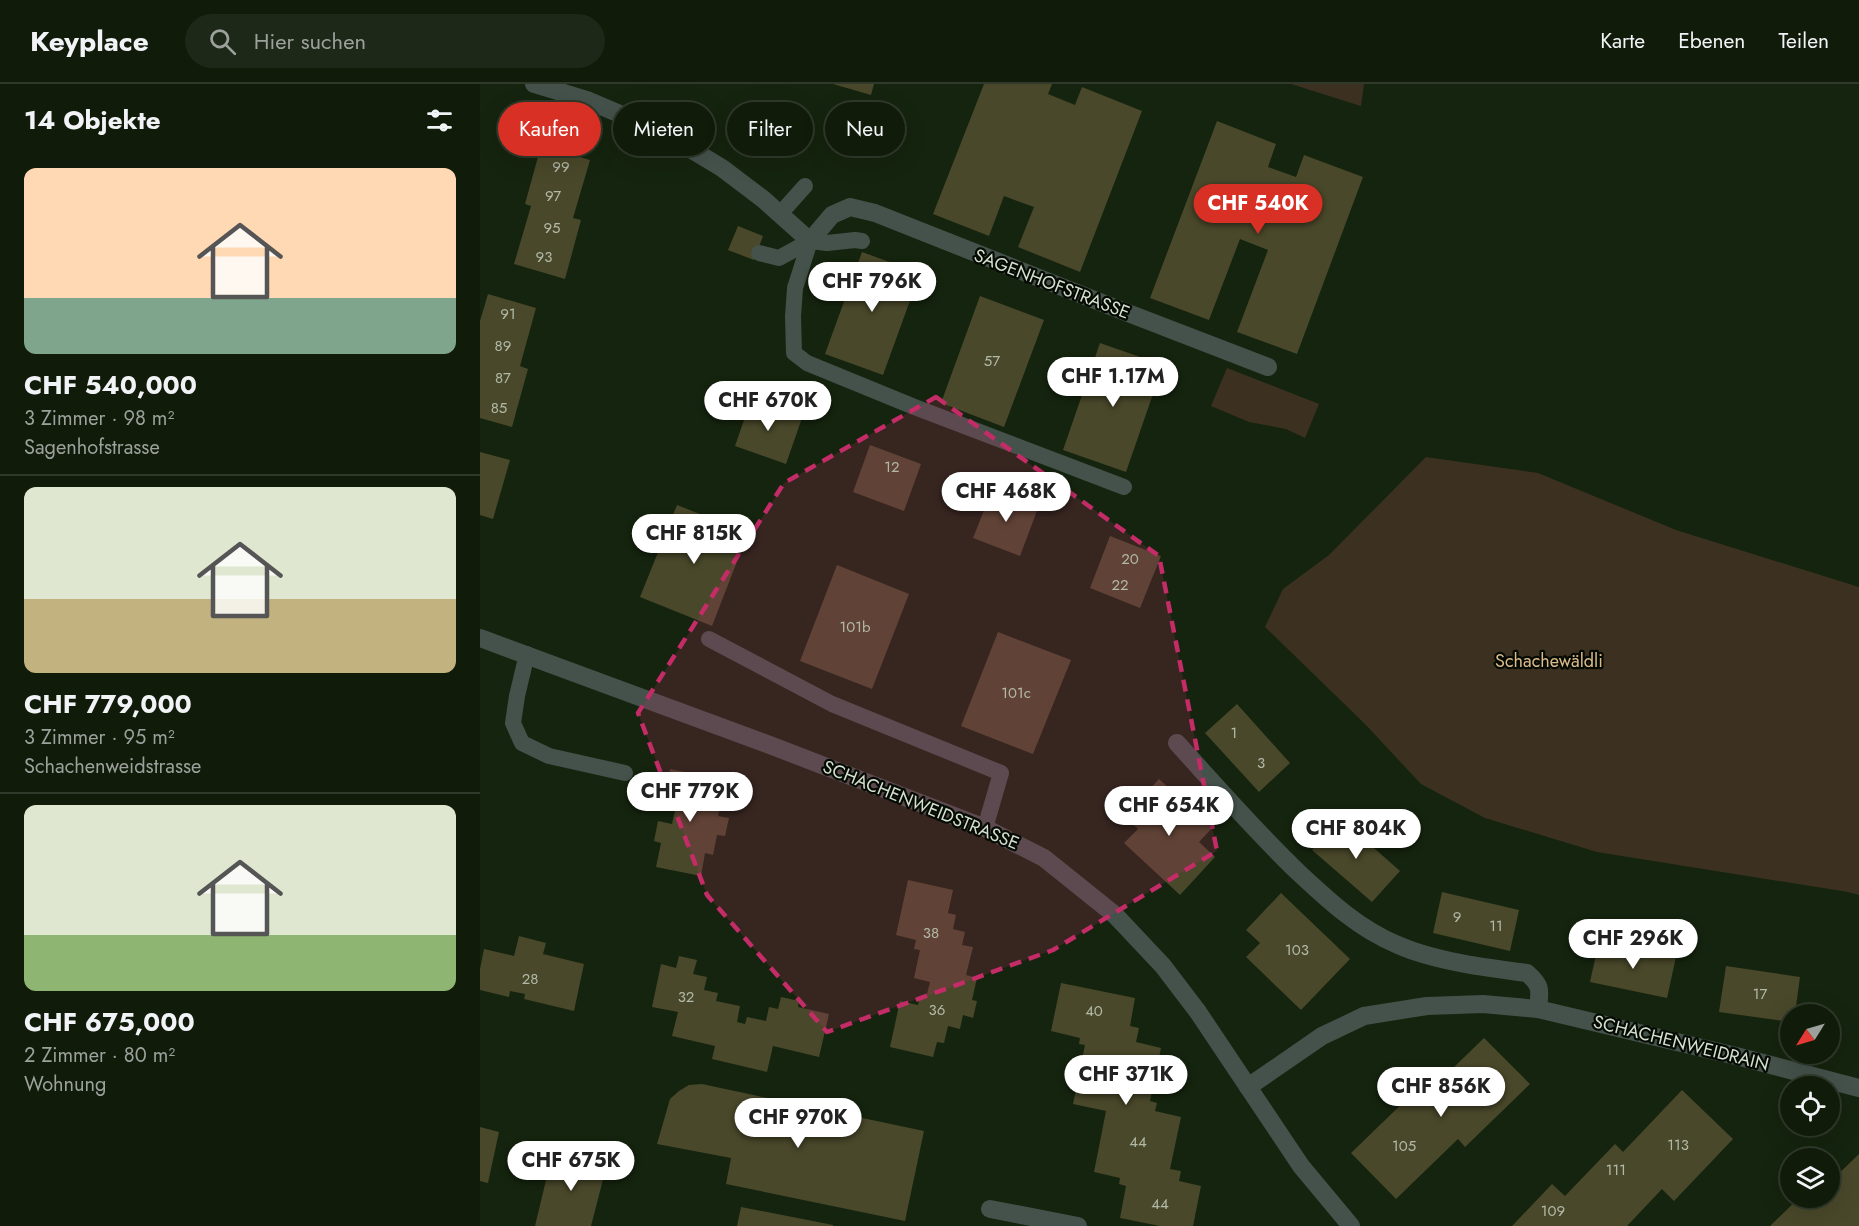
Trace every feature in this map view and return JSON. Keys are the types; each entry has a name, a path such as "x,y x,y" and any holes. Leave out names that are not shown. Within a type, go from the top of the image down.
{"street":[{"path":"534,84 587,100 664,133 722,168 763,199 810,241"},
{"name":"SAGENHOFSTRASSE","path":"810,241 832,214 850,207 875,213 1268,367"},
{"name":"SCHACHENWEIDSTRASSE","path":"480,638 775,747 985,828 1044,858 1114,915 1163,966 1198,1012 1301,1166 1351,1226"},
{"path":"1177,743 1276,850 1332,904 1361,926 1398,946 1436,957 1527,973 1540,987 1538,1009"},
{"name":"SCHACHENWEIDRAIN","path":"1248,1087 1322,1036 1364,1016 1426,1006 1484,1004 1538,1009 1859,1088"},
{"path":"990,1209 1078,1226"}],"lane":[{"path":"780,214 805,186"},
{"path":"759,253 782,258 810,241 827,243 862,241"},
{"path":"810,241 795,288 794,354 807,363 912,406 1124,487"},
{"path":"709,639 832,705 1001,773 985,828"},
{"path":"526,654 513,723 522,743 549,756 626,773"}],"highlighted area":[{"path":"936,397 1159,556 1217,851 1053,950 827,1032 707,895 638,713 784,483"}],"green space":[{"path":"1291,84 1364,84 1361,106"},
{"path":"1227,368 1319,404 1305,438 1286,429 1249,422 1211,406"},
{"name":"Schachewäldli","path":"1426,457 1538,473 1676,530 1859,587 1859,895 1597,852 1485,818 1421,784 1365,724 1265,627 1283,589 1329,555"}],"building":[{"path":"833,84 874,84 871,95"},
{"path":"984,84 1052,84 1048,94 1075,105 1082,87 1142,111 1080,272 1018,247 1034,207 1004,196 989,236 933,214"},
{"path":"1217,121 1276,144 1268,167 1296,177 1304,155 1363,177 1297,354 1237,332 1268,250 1240,239 1209,320 1150,298"},
{"path":"538,156 576,156 590,160 573,218 581,220 565,279 514,264 531,206 525,204"},
{"path":"738,226 763,236 754,260 728,250"},
{"path":"862,252 920,273 883,375 825,354"},
{"path":"488,294 536,308 520,366 528,369 512,427 480,418 480,321"},
{"path":"980,296 1044,320 1004,427 941,403"},
{"path":"1100,343 1163,365 1126,472 1063,450"},
{"path":"751,400 802,418 786,464 735,446"},
{"path":"870,445 921,464 904,511 853,492"},
{"path":"480,452 510,460 493,519 480,515"},
{"path":"992,490 1038,508 1020,556 973,538"},
{"path":"677,505 748,533 712,626 640,597"},
{"path":"1110,536 1161,556 1140,608 1090,588"},
{"path":"837,565 909,594 872,689 800,661"},
{"path":"998,632 1071,660 1033,754 961,726"},
{"path":"1237,704 1290,763 1259,792 1205,733"},
{"path":"670,769 720,779 715,798 722,799 718,816 729,818 725,836 717,835 713,855 705,853 701,876 656,867 661,843 654,841 658,821 672,824 675,810 662,807"},
{"path":"1159,779 1212,828 1199,842 1215,857 1180,895 1124,843 1138,829 1124,816"},
{"path":"1340,818 1400,871 1372,902 1312,850"},
{"path":"908,880 953,890 948,913 956,915 953,929 965,932 962,945 973,947 966,975 977,978 972,1000 977,1001 973,1018 963,1015 960,1029 948,1026 944,1043 937,1042 933,1057 890,1047 900,1001 918,1005 920,996 926,998 930,982 914,978 920,950 914,949 916,940 896,935"},
{"path":"1442,892 1519,910 1510,951 1433,933"},
{"path":"1281,893 1350,959 1301,1010 1246,957 1260,943 1246,930"},
{"path":"519,936 546,943 543,954 584,964 574,1011 524,999 525,994 510,991 509,997 480,990 480,969 484,949 514,956"},
{"path":"1599,941 1676,957 1667,998 1590,982"},
{"path":"679,956 697,960 693,974 707,977 704,990 718,993 716,1001 740,1006 737,1022 745,1024 747,1017 766,1021 769,1007 778,1009 781,997 799,1001 798,1007 829,1014 819,1057 773,1046 767,1072 712,1059 715,1046 672,1036 678,1012 652,1007 661,964 676,968"},
{"path":"1726,966 1800,977 1796,1004 1780,1004 1780,1020 1719,1012"},
{"path":"1061,983 1135,998 1130,1026 1139,1028 1136,1042 1161,1048 1150,1101 1157,1103 1155,1111 1181,1117 1170,1169 1181,1171 1179,1181 1201,1186 1193,1226 1160,1226 1120,1218 1126,1186 1119,1184 1120,1178 1094,1172 1106,1111 1073,1104 1085,1045 1079,1044 1080,1038 1051,1031"},
{"path":"1484,1038 1530,1084 1465,1147 1458,1139 1396,1199 1351,1153 1413,1093 1420,1100"},
{"path":"702,1084 924,1131 905,1221 726,1184 731,1158 657,1144 670,1099 689,1085"},
{"path":"1682,1090 1733,1139 1674,1201 1662,1189 1627,1226 1512,1226 1552,1184 1565,1196 1615,1144 1623,1152"},
{"path":"480,1127 499,1132 488,1183 480,1181"},
{"path":"553,1151 607,1164 591,1226 535,1226"},
{"path":"1859,1154 1859,1226 1770,1226 1789,1208 1840,1208 1840,1172"},
{"path":"741,1207 833,1225 833,1226 737,1226"}]}
